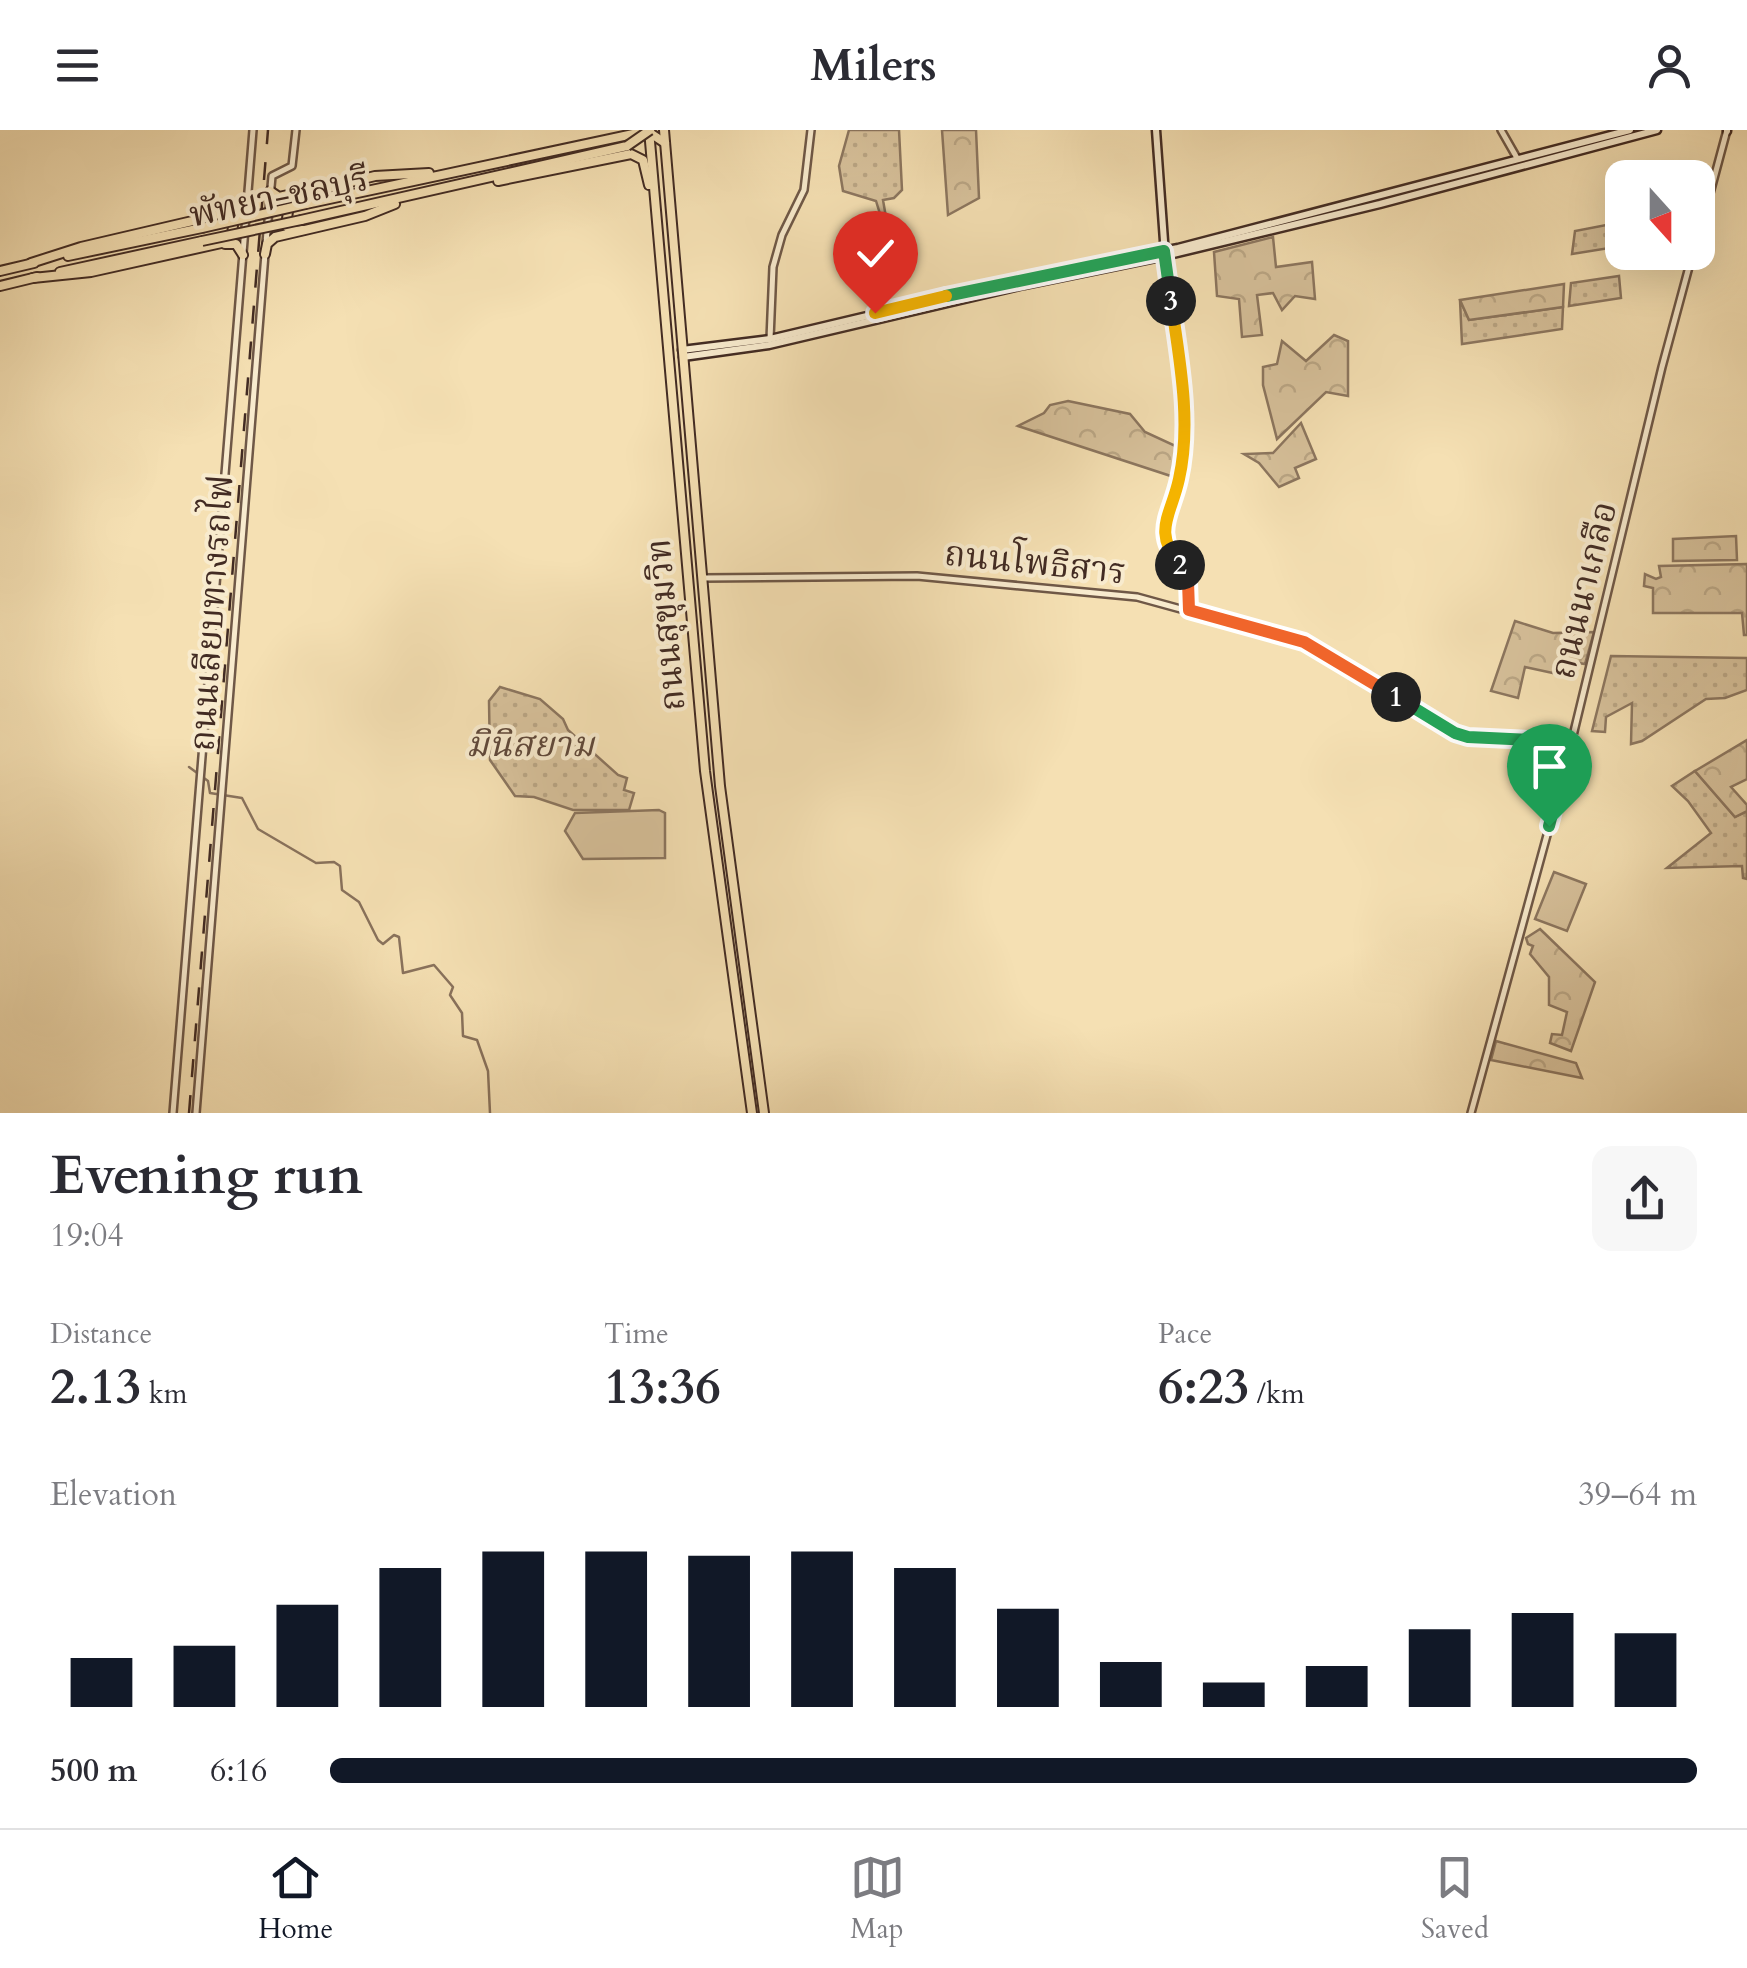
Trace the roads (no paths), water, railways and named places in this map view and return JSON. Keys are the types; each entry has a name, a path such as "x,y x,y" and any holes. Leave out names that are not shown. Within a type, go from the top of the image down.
{"highway":[{"path":"578,144 631,130"},
{"path":"31,263 649,130 665,143"},
{"name":"ถนนสุขุมวิท","path":"649,130 700,722 752,1113"},
{"name":"พัทยา-ชลบุรี","path":"0,286 302,225 628,146 649,130"},
{"name":"ถนนสุขุมวิท","path":"664,130 729,861 764,1113"},
{"path":"578,144 633,138 638,141 636,147 605,158"},
{"path":"447,188 632,154 643,160 656,208"},
{"path":"270,191 278,197 374,176 448,173"},
{"path":"302,225 287,228 288,199 326,187"},
{"path":"0,271 218,215 241,208 247,201"},
{"path":"218,215 228,216 232,226 230,239 220,244"},
{"path":"265,254 272,239 302,225"},
{"path":"32,278 91,272 220,244 236,244 243,255"},
{"path":"661,259 670,264 674,258"},
{"path":"669,355 682,354"},
{"path":"678,448 684,440 690,447"},
{"path":"716,862 725,868 729,861"},
{"path":"719,880 725,873 732,878"}],"main road":[{"path":"1156,130 1164,253"},
{"path":"1519,162 1630,130"},
{"path":"682,354 768,345 1164,253 1657,130"},
{"path":"682,354 770,339 1001,283 1164,253"}],"street":[{"name":"ถนนเลียบทางรถไฟ","path":"173,1113 253,130"},
{"name":"ถนนเลียบทางรถไฟ","path":"196,1113 270,191 273,174 293,163 296,130"},
{"path":"770,339 773,266 782,234 804,190 812,130"},
{"path":"1500,130 1517,152 1530,156"},
{"path":"1715,175 1727,130"},
{"path":"1506,138 1519,162"},
{"path":"1164,253 1184,446 1165,542 1188,582 1189,610"},
{"name":"ถนนนาเกลือ","path":"1471,1113 1571,742 1688,270"},
{"name":"ถนนโพธิสาร","path":"702,578 917,576 1134,596 1304,642 1455,733 1571,742"}],"waterway":[{"path":"511,754 522,755 538,740"},
{"path":"189,767 208,781 210,793 242,798 258,829 316,863 334,862 340,866 342,890 359,902 378,940 383,944 394,935 399,937 403,973 434,965 453,987 450,995 462,1013 463,1036 477,1040 488,1071 490,1113"}],"railway":[{"path":"189,1113 268,130"}],"park label":[{"name":"มินิสยาม","path":"530,744"}]}
